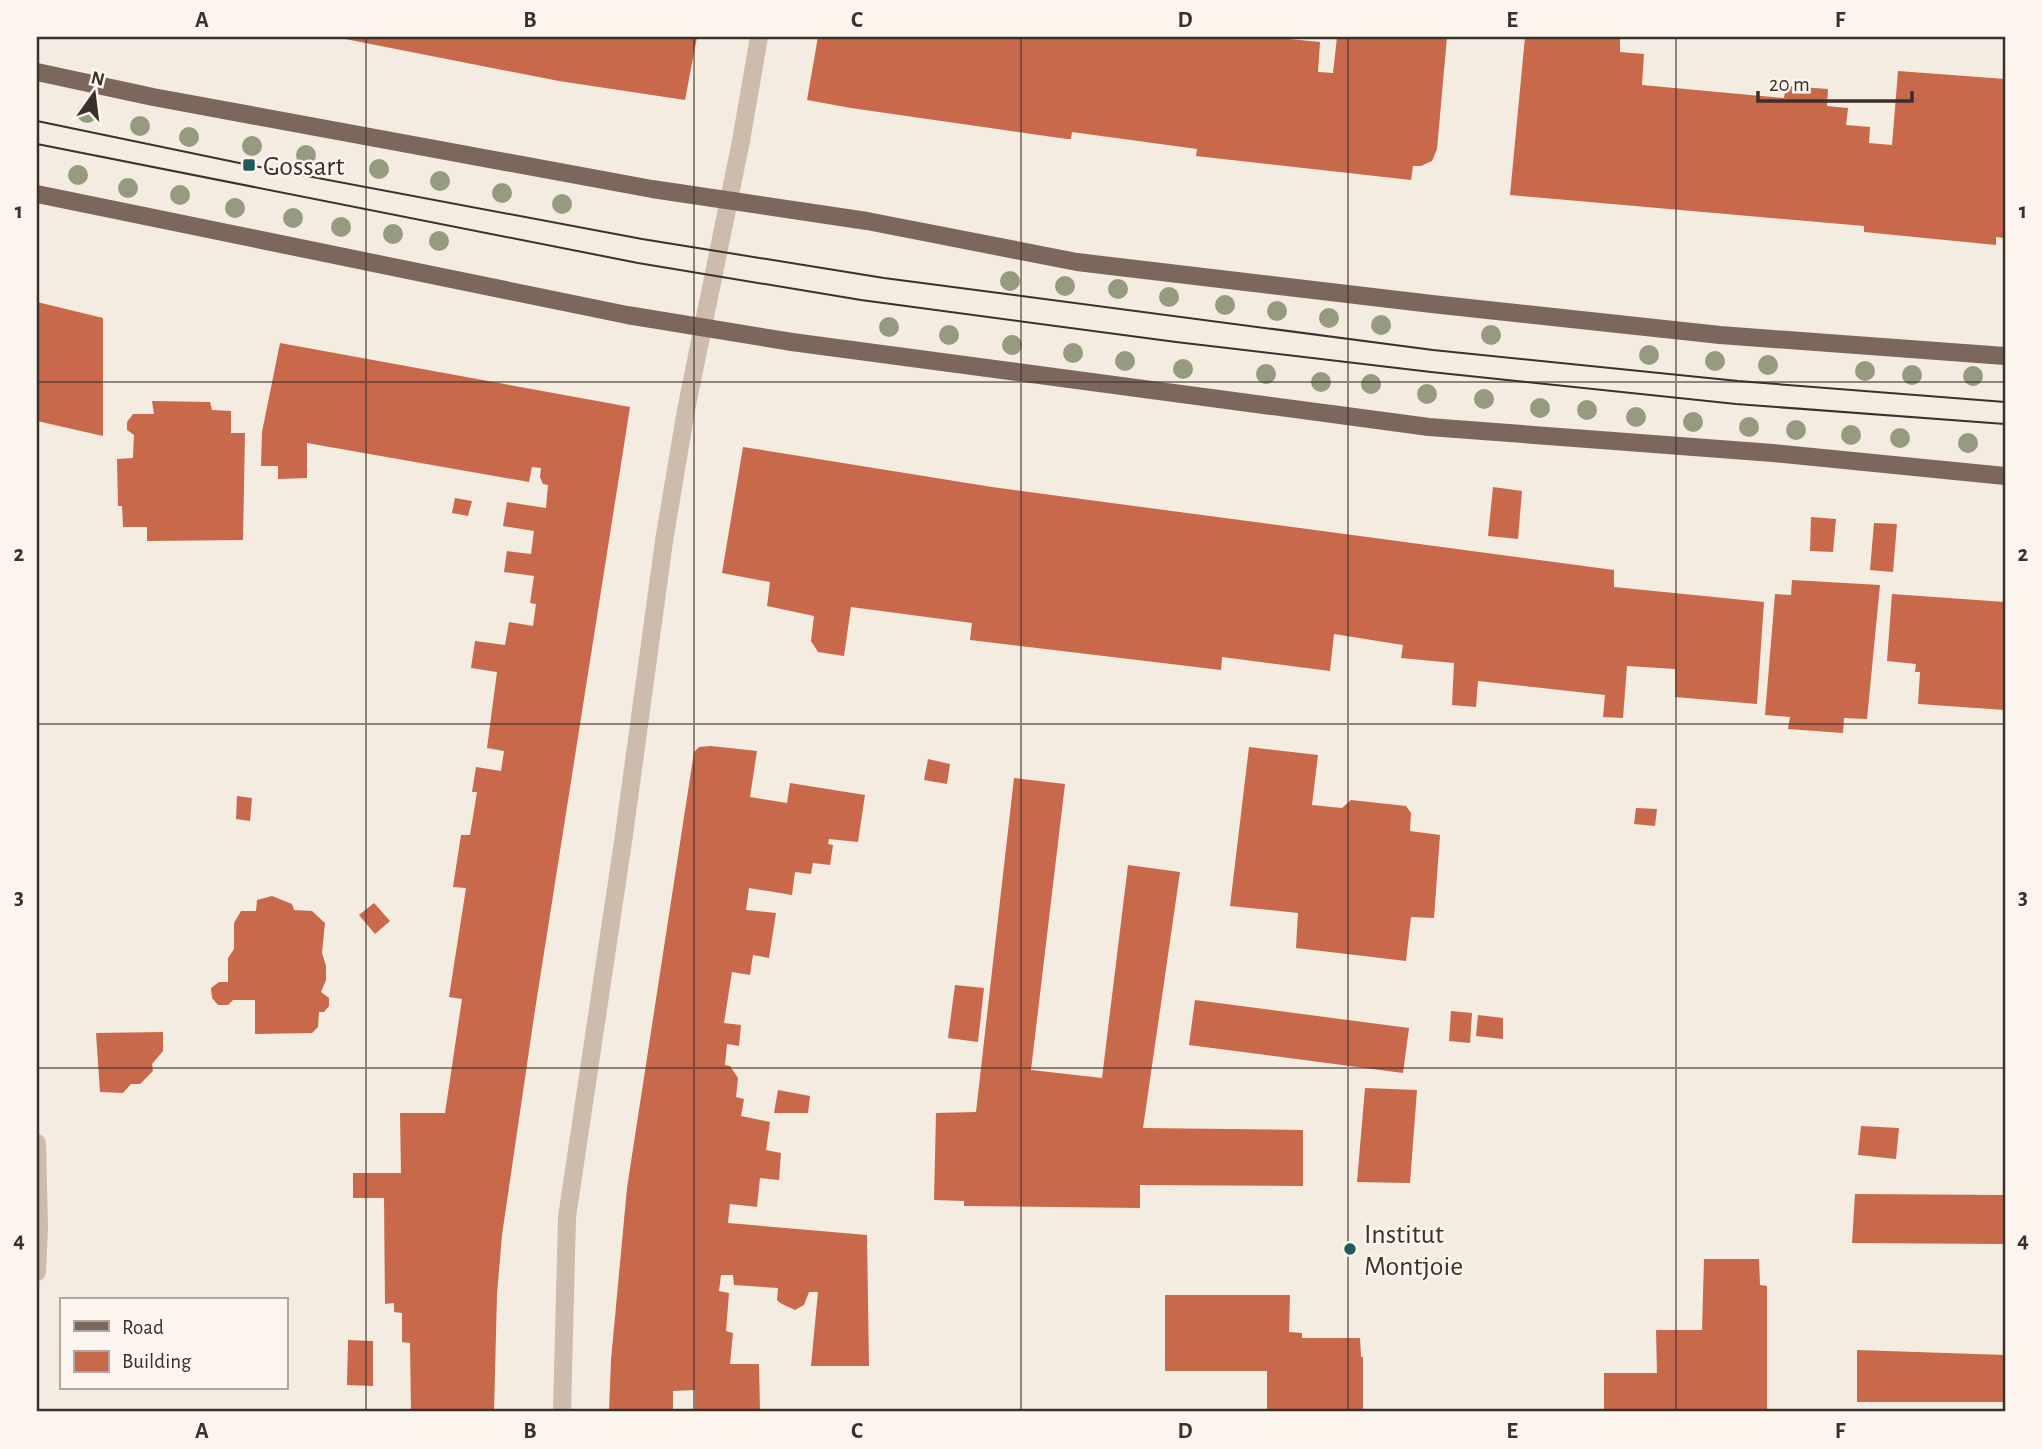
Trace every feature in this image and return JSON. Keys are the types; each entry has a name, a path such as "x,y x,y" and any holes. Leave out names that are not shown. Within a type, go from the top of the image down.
{"main road":[{"path":"37,72 194,105 652,189 867,221 1077,262 1720,335 2005,356"},
{"path":"37,194 628,315 805,344 1429,428 1773,453 2005,476"}],"street":[{"path":"562,1412 566,1217 624,835 664,541 759,37"},
{"path":"37,1143 37,1272"}],"building":[{"path":"335,37 697,37 685,100 559,81"},
{"path":"818,37 1289,37 1320,42 1318,72 1333,73 1337,37 1447,37 1437,149 1432,161 1413,166 1411,180 1196,156 1197,149 1072,132 1071,139 1067,139 851,108 807,100"},
{"path":"1525,37 1620,37 1620,52 1644,54 1642,85 1784,98 1786,86 1828,89 1827,106 1848,108 1846,125 1870,127 1869,143 1892,145 1898,71 2005,79 2005,238 1996,237 1996,245 1864,232 1864,226 1510,195"},
{"path":"37,302 103,318 103,436 37,421"},
{"path":"280,343 630,407 502,1235 497,1294 494,1412 411,1412 410,1343 402,1342 402,1313 394,1312 394,1303 385,1304 384,1198 353,1198 353,1173 401,1173 400,1113 445,1113 462,999 449,997 466,888 453,887 461,835 470,835 477,792 472,792 476,767 501,771 504,751 487,748 497,672 471,668 475,641 505,645 509,622 533,626 536,604 530,603 534,576 504,572 507,551 531,554 534,531 503,526 507,502 546,508 548,485 543,484 540,477 541,468 532,467 529,482 307,443 307,478 278,479 278,466 261,466 262,432"},
{"path":"152,401 210,402 212,410 231,411 231,433 245,433 243,540 147,541 147,527 123,527 122,506 118,506 117,459 133,458 134,435 127,430 127,422 133,414 154,414"},
{"path":"743,447 992,487 1614,570 1614,587 1764,602 1757,704 1675,697 1675,669 1627,666 1623,718 1603,717 1605,695 1478,681 1476,707 1452,705 1454,663 1401,658 1403,645 1334,634 1330,671 1222,657 1221,670 970,640 972,623 851,607 844,656 818,652 811,641 814,616 767,606 770,582 722,573"},
{"path":"1493,487 1522,491 1518,539 1488,536"},
{"path":"455,498 472,501 468,516 452,513"},
{"path":"1811,517 1836,519 1833,552 1810,551"},
{"path":"1874,523 1897,524 1893,572 1870,570"},
{"path":"1792,580 1880,585 1867,719 1844,718 1843,733 1788,729 1790,717 1765,715 1775,594 1791,595"},
{"path":"1892,594 2005,602 2005,710 1918,704 1920,672 1915,672 1916,664 1887,661"},
{"path":"699,747 757,751 750,797 787,803 790,783 865,795 858,842 829,839 828,844 833,845 830,865 813,863 811,874 795,872 792,895 749,888 746,910 776,913 769,958 753,955 750,975 732,972 724,1023 741,1025 739,1046 727,1044 725,1065 730,1066 738,1078 736,1097 744,1099 741,1116 770,1122 766,1150 781,1153 779,1180 760,1178 757,1207 730,1204 728,1223 867,1235 869,1366 811,1366 818,1292 809,1292 804,1305 795,1310 777,1300 778,1288 734,1285 733,1275 721,1275 719,1291 729,1293 726,1331 733,1333 730,1364 759,1364 760,1410 695,1409 695,1390 673,1391 673,1409 676,1412 609,1412 611,1360 627,1188 694,752"},
{"path":"1249,747 1318,755 1312,805 1342,808 1351,800 1406,806 1411,813 1410,831 1440,835 1434,918 1411,917 1406,961 1296,948 1298,913 1230,906"},
{"path":"928,759 950,764 947,784 924,780"},
{"path":"1014,778 1065,784 1031,1070 1102,1078 1128,865 1180,872 1143,1128 1303,1130 1303,1186 1140,1185 1140,1208 964,1206 964,1201 934,1200 936,1113 976,1112"},
{"path":"237,796 252,798 250,821 236,819"},
{"path":"1636,808 1657,809 1655,826 1634,824"},
{"path":"272,896 292,904 294,910 312,911 325,923 322,953 326,980 321,992 329,998 329,1006 324,1012 319,1012 318,1027 312,1033 255,1034 255,1000 233,1000 228,1005 218,1005 212,998 211,988 219,982 228,982 228,958 234,949 234,923 241,911 256,911 257,900"},
{"path":"374,903 390,921 375,934 359,915"},
{"path":"955,985 984,988 978,1042 948,1038"},
{"path":"1195,1000 1409,1028 1403,1073 1189,1045"},
{"path":"1451,1011 1472,1013 1470,1043 1449,1041"},
{"path":"1478,1015 1503,1018 1503,1039 1476,1036"},
{"path":"163,1032 163,1051 152,1064 153,1071 140,1084 131,1084 123,1093 100,1092 96,1033"},
{"path":"1365,1088 1417,1090 1410,1183 1357,1182"},
{"path":"778,1090 810,1096 808,1113 774,1113"},
{"path":"1861,1126 1899,1128 1896,1159 1858,1155"},
{"path":"1855,1194 2005,1195 2005,1244 1852,1243"},
{"path":"1704,1259 1759,1259 1760,1285 1767,1286 1767,1412 1604,1412 1604,1373 1657,1373 1656,1330 1702,1330"},
{"path":"1165,1295 1290,1295 1289,1332 1302,1333 1302,1338 1360,1338 1363,1357 1363,1412 1267,1412 1267,1371 1165,1371"},
{"path":"348,1340 373,1341 373,1386 347,1385"},
{"path":"1857,1350 2005,1355 2005,1402 1857,1402"}],"tram line":[{"path":"37,121 249,165 642,239 884,278 1433,350 1738,381 2005,402"},
{"path":"37,144 638,263 861,300 1176,342 1431,372 1736,404 2005,424"}],"place":[{"name":"Gossart","path":"249,165"},
{"name":"Institut Montjoie","path":"1350,1249"}]}
